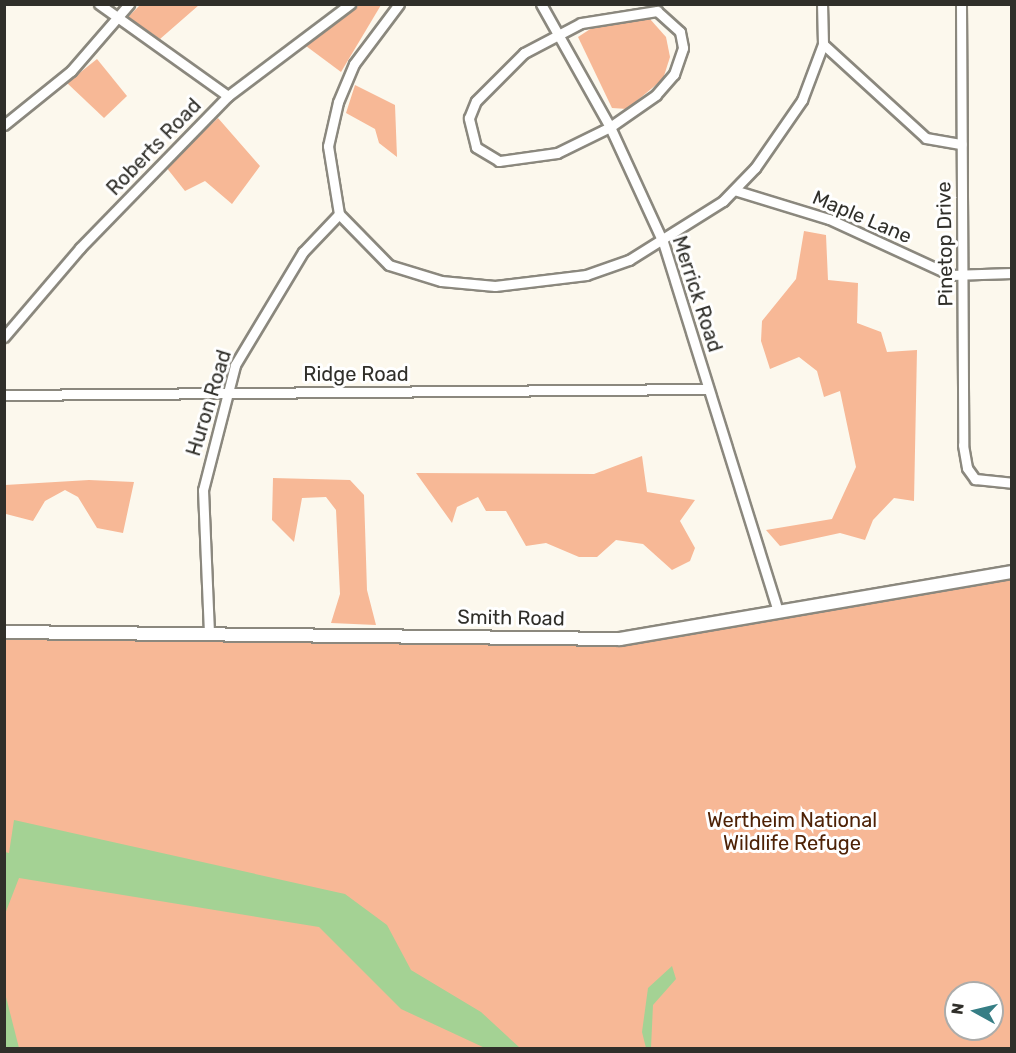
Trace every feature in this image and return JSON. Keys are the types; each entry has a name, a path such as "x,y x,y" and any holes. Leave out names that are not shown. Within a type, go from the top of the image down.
{"street":[{"path":"99,4 116,19 228,96"},
{"path":"4,125 71,72 129,4"},
{"name":"Roberts Road","path":"4,337 80,248 228,96 350,4"},
{"path":"399,4 354,64 338,102 328,146 339,214 389,265 466,285 585,274 663,242 734,190 788,127 823,44 822,4"},
{"name":"Merrick Road","path":"541,4 610,128 663,242 778,612"},
{"name":"Pinetop Drive","path":"962,4 963,445 967,468 975,479 1011,483"},
{"path":"643,11 668,16 680,32 682,54 674,74 656,95 610,128 572,148 516,162 487,157 476,147 469,118 476,101 524,53 559,33 643,11"},
{"path":"823,44 926,138 962,144"},
{"name":"Maple Lane","path":"734,190 829,219 951,275 1011,273"},
{"name":"Huron Road","path":"209,633 203,490 227,393 258,320 303,252 339,214"},
{"name":"Ridge Road","path":"4,395 708,389"},
{"name":"Smith Road","path":"4,632 620,639 1011,572"}],"green space":[{"path":"140,5 199,5 160,39 128,17"},
{"path":"359,5 381,5 341,72 306,46"},
{"path":"650,19 666,37 670,57 663,79 627,109 612,108 578,37 598,24"},
{"path":"97,59 127,96 104,118 67,83"},
{"path":"355,85 395,105 397,157 379,143 375,129 346,113"},
{"path":"218,118 260,166 232,204 205,181 185,191 166,167"},
{"path":"804,231 826,235 828,280 858,283 857,323 881,332 887,352 917,350 914,501 894,498 873,520 865,540 840,533 780,546 766,530 832,519 856,467 840,391 824,397 817,371 799,357 770,369 761,341 762,321 796,279"},
{"path":"642,456 647,492 695,500 680,521 695,548 690,561 672,570 643,544 616,540 597,557 579,557 546,543 526,546 506,511 486,511 478,497 457,507 452,523 416,473 594,474"},
{"path":"273,478 350,480 364,495 367,590 376,625 331,623 340,594 336,510 326,497 302,498 294,542 272,520"},
{"path":"89,480 134,482 123,533 97,528 78,497 65,490 45,501 33,521 6,514 5,521 5,485"},
{"name":"Wertheim National Wildlife Refuge","path":"1011,572 1011,1048 5,1048 5,626 674,632"}],"shaded area":[{"path":"14,820 345,894 387,925 411,970 481,1012 520,1048 485,1048 401,1009 319,927 19,878 5,914 5,852 9,853"},
{"path":"672,966 676,979 653,1005 651,1048 646,1048 642,1032 648,988"},
{"path":"5,993 19,1048 5,1048"}]}
